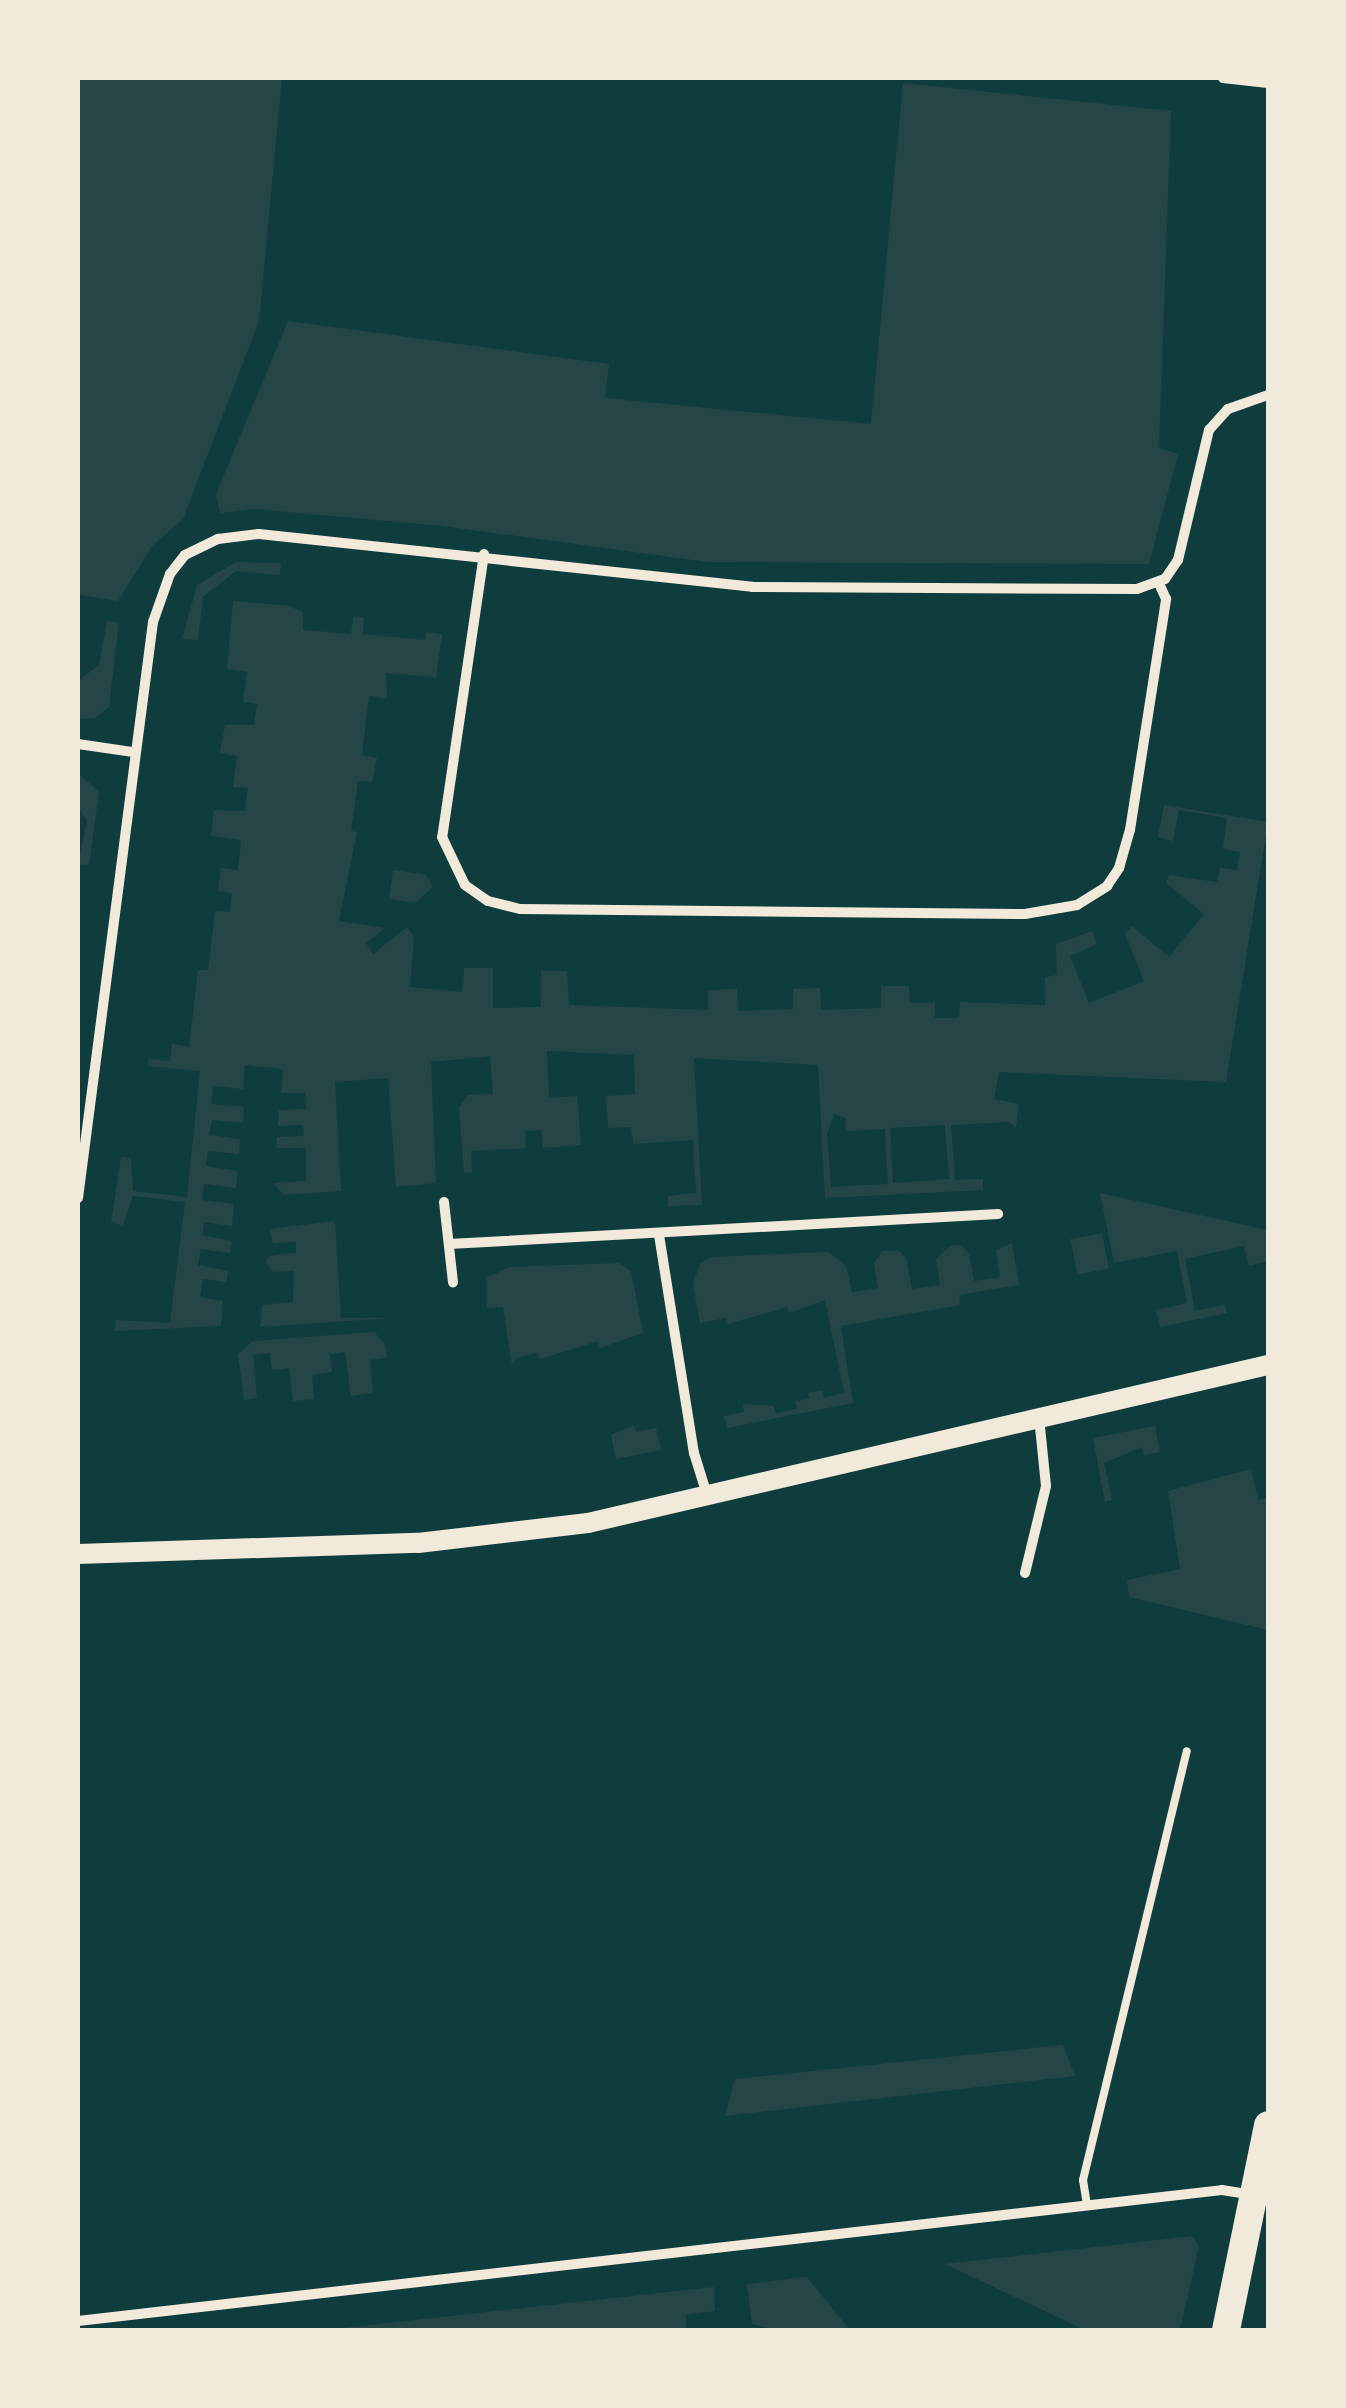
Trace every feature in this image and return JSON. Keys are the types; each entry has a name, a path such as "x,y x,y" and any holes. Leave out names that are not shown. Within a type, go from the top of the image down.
{"highway":[{"path":"1226,2330 1268,2125"}],"main road":[{"path":"78,1554 418,1543 588,1523 708,1498 1038,1415 1268,1365"}],"street":[{"path":"1223,78 1268,83"},
{"path":"78,1198 83,1110 157,604 170,574 197,548 259,534 484,554 752,586 1137,590 1159,583 1182,548 1209,430 1228,409 1268,395"},
{"path":"484,554 442,837 465,886 488,901 520,909 1025,914 1077,906 1107,886 1130,830 1166,599 1159,583"},
{"path":"78,744 133,752"},
{"path":"444,1202 453,1282"},
{"path":"449,1244 998,1214"},
{"path":"659,1234 694,1453 708,1498"},
{"path":"1025,1573 1046,1486 1038,1415"},
{"path":"78,2321 1222,2190 1253,2195"}],"lane":[{"path":"1087,2205 1083,2180 1186,1751"}],"shaded area":[{"path":"78,78 282,78 259,321 183,519 152,546 118,601 80,595 78,609"},
{"path":"903,83 1171,111 1159,448 1178,454 1149,564 707,562 443,526 253,509 220,513 216,494 288,321 609,364 605,398 871,424"},
{"path":"236,562 281,563 280,575 236,571 203,597 198,640 182,639 197,585"},
{"path":"233,601 290,606 303,613 303,630 351,634 353,616 364,617 363,634 425,640 426,632 442,634 436,677 386,673 387,699 369,696 362,755 377,758 372,782 358,781 351,831 357,832 339,921 385,928 366,943 373,954 407,927 414,937 410,987 462,992 464,968 493,968 493,1008 541,1007 541,971 567,971 569,1005 708,1010 708,990 737,989 738,1011 793,1009 793,989 820,988 821,1010 881,1008 881,986 909,986 910,1003 935,1002 935,1018 959,1018 960,1002 1045,1005 1045,977 1057,975 1056,944 1092,931 1097,944 1070,956 1089,1003 1144,981 1125,934 1132,926 1169,957 1204,914 1166,883 1169,875 1217,882 1220,868 1237,870 1240,852 1223,849 1227,818 1179,810 1173,841 1158,837 1164,805 1268,822 1226,1082 999,1072 994,1099 1019,1104 1016,1127 1008,1122 951,1125 955,1180 983,1179 983,1190 825,1198 818,1065 694,1058 702,1205 668,1206 668,1196 696,1193 693,1140 633,1144 631,1127 608,1128 606,1096 635,1094 634,1055 547,1051 549,1098 577,1096 581,1145 543,1148 541,1130 525,1131 526,1148 471,1151 472,1172 464,1173 459,1108 468,1095 493,1094 490,1056 431,1062 436,1183 396,1187 388,1078 335,1082 341,1191 284,1195 273,1183 306,1181 306,1148 277,1148 277,1137 304,1136 303,1125 278,1126 279,1110 306,1109 305,1093 281,1093 283,1069 245,1065 243,1089 213,1086 211,1104 244,1107 243,1123 212,1120 209,1135 240,1139 239,1154 208,1151 206,1166 238,1171 236,1188 204,1184 202,1200 234,1204 232,1226 204,1222 202,1235 232,1241 230,1253 201,1249 198,1265 228,1271 226,1282 203,1279 200,1297 223,1301 221,1326 115,1331 116,1320 170,1323 185,1202 133,1196 123,1225 111,1223 121,1157 131,1158 133,1191 187,1197 200,1071 148,1066 149,1059 170,1061 172,1044 189,1047 198,970 208,970 215,911 230,912 232,893 218,891 221,868 238,870 241,840 211,836 214,810 245,811 248,788 233,787 237,756 220,753 225,725 254,725 257,704 243,702 247,672 227,669","holes":["834,1114 846,1118 846,1131 885,1129 888,1184 831,1187 827,1134","945,1125 949,1179 893,1183 890,1128"]},
{"path":"107,621 119,623 109,707 95,718 78,719 78,681 99,665"},
{"path":"78,773 99,792 89,865 78,864 87,821 78,807"},
{"path":"393,870 426,875 433,887 415,903 389,899"},
{"path":"1100,1193 1268,1230 1268,1261 1249,1266 1244,1246 1185,1259 1195,1311 1225,1305 1227,1313 1160,1327 1156,1310 1187,1303 1177,1251 1114,1263"},
{"path":"335,1221 341,1318 392,1318 260,1327 262,1305 293,1302 294,1271 273,1272 266,1262 269,1256 296,1253 296,1242 273,1243 269,1229"},
{"path":"1102,1233 1109,1268 1077,1274 1071,1239"},
{"path":"1012,1243 1019,1285 959,1295 960,1305 841,1326 853,1403 727,1428 724,1416 744,1412 743,1404 774,1406 776,1413 797,1409 795,1401 809,1399 808,1393 823,1390 824,1398 844,1392 825,1300 789,1313 787,1307 728,1324 726,1318 700,1323 693,1284 700,1263 712,1257 829,1252 846,1266 852,1292 878,1288 874,1263 883,1251 898,1250 906,1258 912,1289 940,1285 936,1259 950,1246 961,1245 969,1254 974,1281 1000,1277 996,1250"},
{"path":"618,1263 631,1271 643,1333 600,1348 598,1341 540,1359 538,1353 518,1357 512,1365 503,1307 487,1308 487,1278 509,1267"},
{"path":"374,1332 385,1344 387,1358 370,1360 373,1393 351,1396 345,1352 330,1354 332,1372 312,1375 314,1399 293,1401 289,1368 272,1370 270,1353 253,1355 257,1398 244,1400 238,1354 253,1341"},
{"path":"634,1425 636,1432 656,1428 661,1450 616,1459 611,1435"},
{"path":"1155,1426 1160,1452 1144,1455 1142,1447 1104,1463 1112,1500 1105,1502 1093,1438"},
{"path":"1251,1469 1258,1500 1268,1497 1268,1630 1129,1597 1127,1580 1180,1569 1168,1491"},
{"path":"1063,2045 1075,2076 725,2116 735,2079"},
{"path":"1192,2236 1199,2246 1180,2330 1085,2330 945,2264"},
{"path":"807,2277 850,2330 776,2330 752,2324 747,2284"},
{"path":"714,2287 715,2311 686,2315 686,2330 324,2330"}]}
